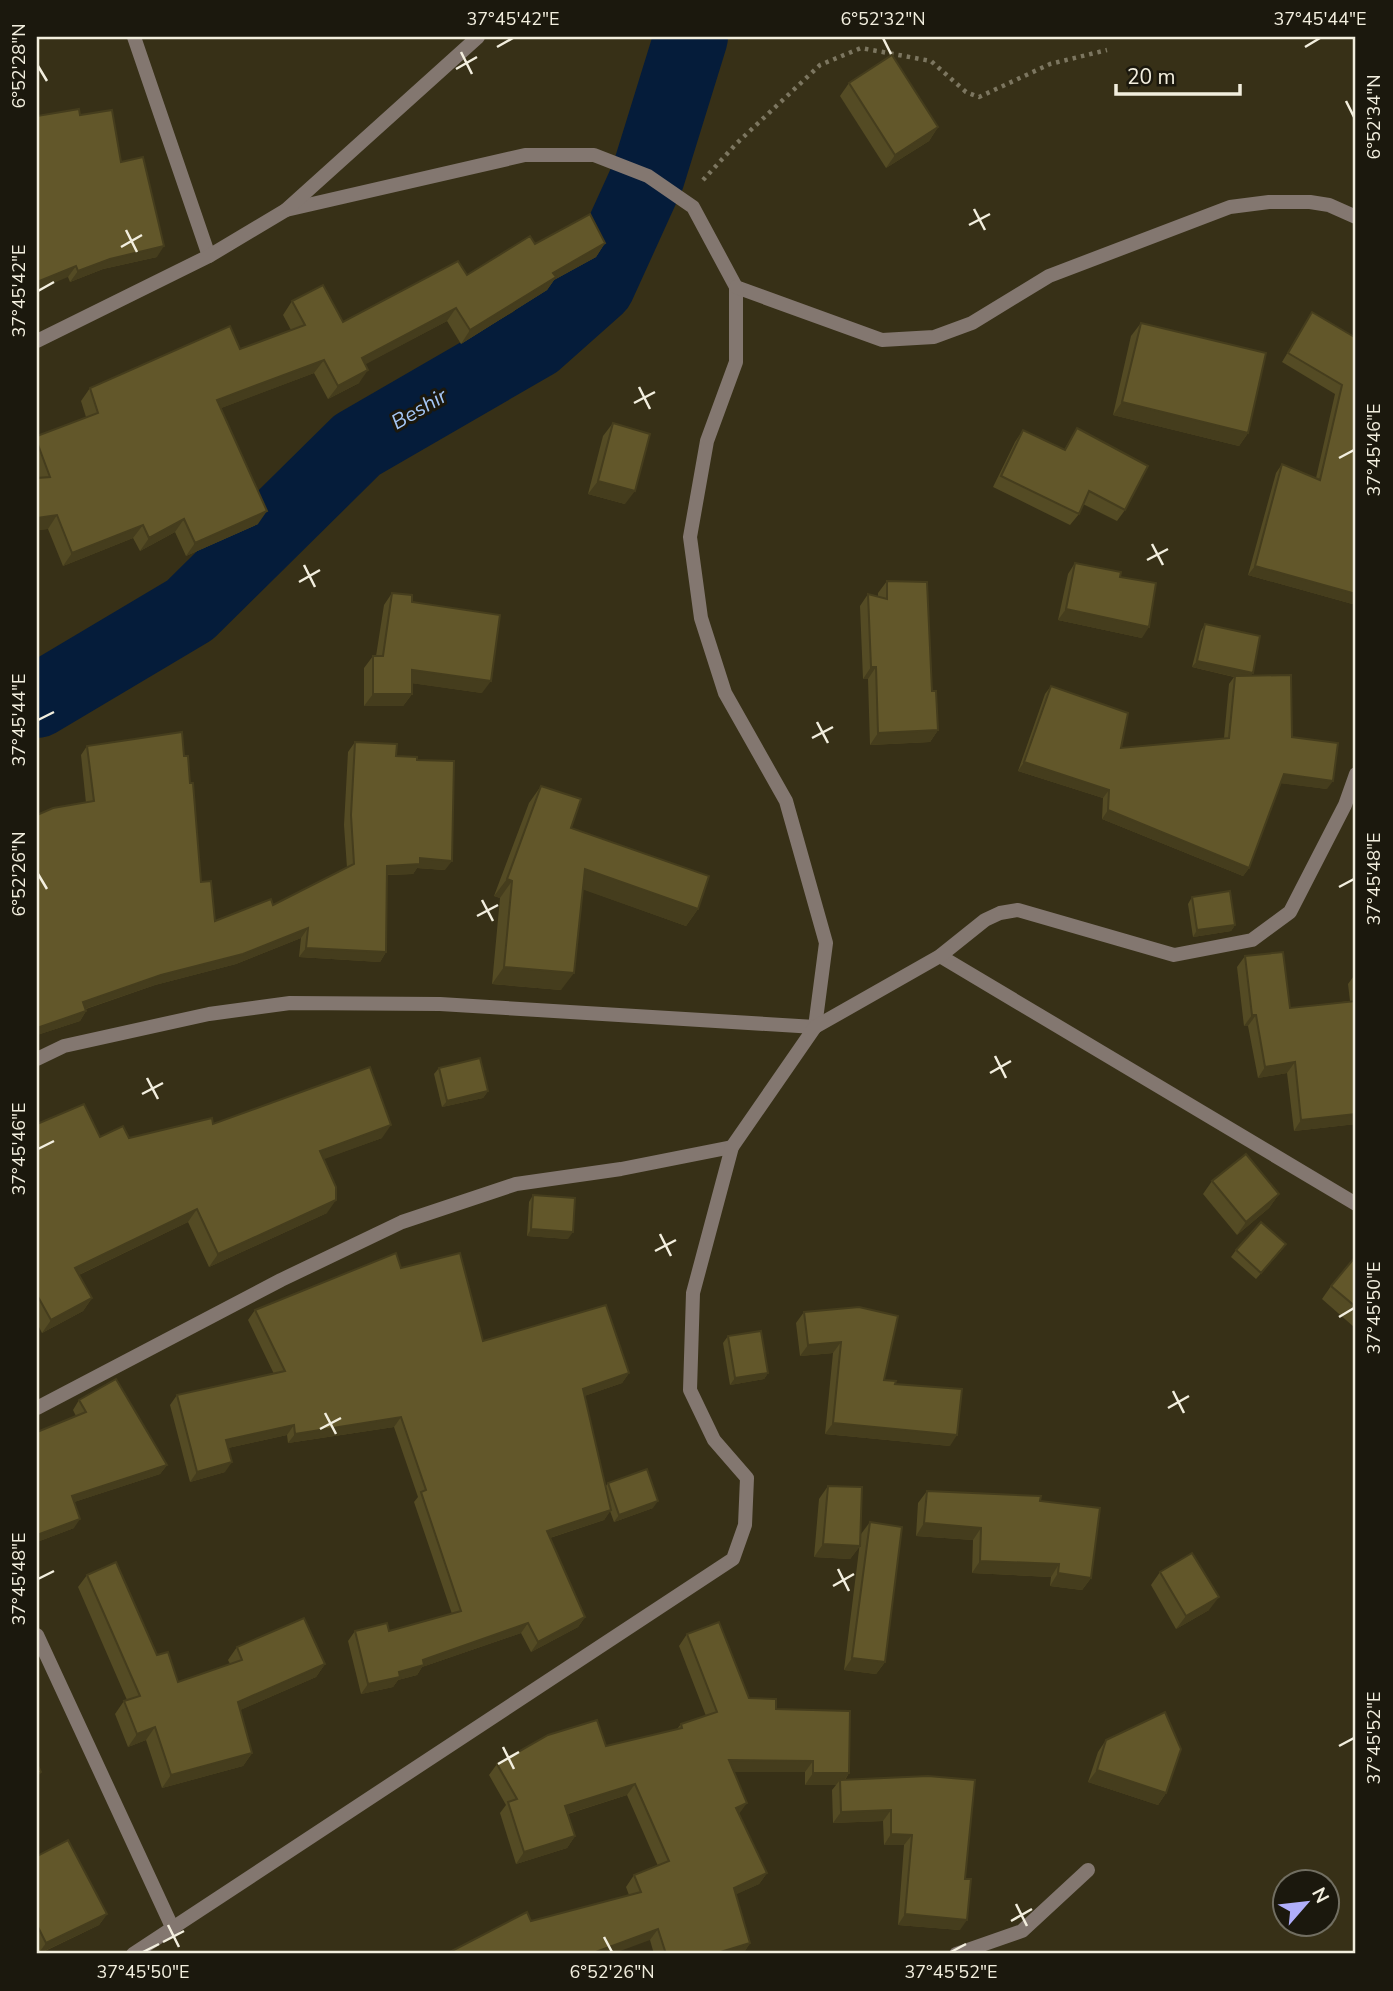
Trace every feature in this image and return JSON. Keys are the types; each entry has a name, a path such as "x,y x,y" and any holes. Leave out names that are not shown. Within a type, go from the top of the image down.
{"street":[{"path":"134,37 209,256"},
{"path":"37,341 209,256 286,210 478,37"},
{"path":"286,210 525,155 594,155 648,176 693,207 736,287 736,362 707,441 690,537 701,618 725,693 786,801 826,943 815,1027"},
{"path":"736,287 882,340 934,337 972,323 1049,276 1230,206 1310,202 1329,205 1356,217"},
{"path":"133,1954 733,1559 745,1525 747,1478 714,1440 690,1390 693,1293 732,1147 815,1027 940,956 985,920 1000,912 1018,910 1174,956 1252,940 1290,912 1345,805 1356,774"},
{"path":"940,956 1356,1204"},
{"path":"37,1059 64,1046 91,1040 209,1014 290,1003 440,1004 815,1027"},
{"path":"37,1408 281,1280 402,1222 516,1184 621,1169 732,1147"},
{"path":"37,1635 173,1929"},
{"path":"956,1954 1022,1931 1088,1870"}],"path":[{"path":"684,202 737,143 820,65 861,48 931,61 966,92 979,97 1050,64 1107,50"}],"building":[{"path":"892,55 938,127 895,155 849,83"},
{"path":"79,109 80,115 112,110 121,162 143,157 164,246 110,259 78,271 76,266 37,282 37,116"},
{"path":"590,214 605,243 553,273 556,277 470,330 456,308 362,358 368,370 338,386 324,360 217,400 267,511 195,543 184,519 149,538 143,525 72,553 57,515 37,518 37,478 50,477 37,436 98,413 90,388 230,326 240,349 305,325 292,301 323,285 343,322 458,261 467,275 530,236 535,244"},
{"path":"1312,312 1356,338 1356,594 1255,566 1282,464 1320,480 1342,385 1288,353"},
{"path":"1141,323 1266,353 1248,433 1122,402"},
{"path":"613,423 650,434 635,491 598,481"},
{"path":"1077,428 1148,466 1125,510 1089,491 1079,514 1001,476 1023,430 1065,450"},
{"path":"1075,563 1121,572 1120,577 1156,583 1149,627 1066,609"},
{"path":"887,581 927,582 932,691 936,691 938,730 878,733 876,667 871,667 868,594 887,599"},
{"path":"392,593 412,595 412,602 500,615 491,681 412,670 412,694 373,694 373,656 383,656"},
{"path":"1205,624 1260,636 1253,673 1197,661"},
{"path":"1291,675 1292,737 1338,743 1333,781 1284,774 1249,868 1108,810 1109,790 1024,762 1051,686 1128,713 1121,748 1229,738 1235,676"},
{"path":"182,732 184,756 188,756 190,783 193,783 201,882 211,881 215,921 271,899 273,905 354,864 351,815 355,742 397,744 396,756 417,757 417,760 454,761 452,861 420,858 420,864 387,866 386,952 306,948 308,928 243,954 161,975 83,1002 86,1011 37,1028 37,815 53,808 94,801 87,746"},
{"path":"541,786 581,799 571,828 709,876 698,909 585,869 574,973 504,967 512,881 507,879"},
{"path":"1230,891 1235,925 1197,930 1192,897"},
{"path":"1283,952 1290,1008 1356,1001 1356,1114 1301,1120 1295,1062 1265,1067 1256,1015 1252,1015 1245,956"},
{"path":"480,1058 488,1091 447,1101 439,1068"},
{"path":"370,1067 391,1125 320,1151 336,1187 336,1200 218,1254 197,1209 75,1268 92,1298 51,1320 37,1295 37,1124 84,1104 100,1137 123,1126 129,1138 212,1118 213,1124"},
{"path":"1246,1154 1279,1194 1246,1222 1212,1181"},
{"path":"533,1195 575,1198 573,1232 531,1229"},
{"path":"1261,1222 1286,1244 1261,1273 1236,1250"},
{"path":"396,1253 401,1268 460,1253 483,1341 606,1305 629,1373 583,1389 611,1510 547,1531 585,1617 538,1642 528,1623 423,1660 424,1665 399,1672 400,1677 368,1684 355,1631 387,1623 389,1631 461,1611 421,1492 426,1490 401,1417 295,1434 294,1425 226,1440 232,1462 197,1472 177,1395 285,1371 255,1310"},
{"path":"1356,1256 1356,1307 1331,1286"},
{"path":"859,1307 898,1316 884,1380 896,1381 895,1384 962,1389 957,1435 833,1423 841,1342 808,1345 804,1312"},
{"path":"761,1331 768,1373 735,1378 728,1336"},
{"path":"116,1379 167,1465 72,1496 80,1519 37,1535 37,1432 86,1412 79,1400"},
{"path":"647,1469 658,1501 619,1515 608,1483"},
{"path":"828,1486 862,1487 860,1546 823,1544"},
{"path":"927,1491 1041,1496 1040,1501 1100,1508 1091,1578 1058,1573 1059,1564 980,1561 981,1528 924,1523"},
{"path":"870,1522 902,1527 885,1662 852,1658"},
{"path":"1192,1553 1219,1597 1186,1616 1160,1572"},
{"path":"116,1562 157,1655 168,1652 178,1682 242,1660 237,1647 304,1618 325,1664 238,1702 252,1753 171,1775 155,1727 137,1734 124,1701 140,1696 87,1575"},
{"path":"719,1622 749,1698 776,1699 776,1709 850,1711 849,1773 813,1773 813,1761 729,1760 747,1803 736,1808 767,1873 734,1888 750,1943 714,1954 666,1954 658,1929 593,1954 446,1954 527,1912 531,1921 641,1892 634,1875 669,1861 635,1784 565,1806 575,1836 524,1852 508,1802 517,1799 497,1764 548,1735 597,1720 606,1746 682,1728 681,1724 717,1712 687,1634"},
{"path":"1165,1712 1181,1749 1166,1793 1097,1770 1106,1740"},
{"path":"928,1776 975,1780 965,1879 971,1879 967,1920 905,1914 912,1835 891,1834 891,1810 841,1812 840,1780"},
{"path":"68,1840 107,1914 46,1943 37,1925 37,1856"}],"waterway":[{"name":"Beshir","path":"37,701 190,610 357,445 535,342 598,286 648,176 691,37"}]}
